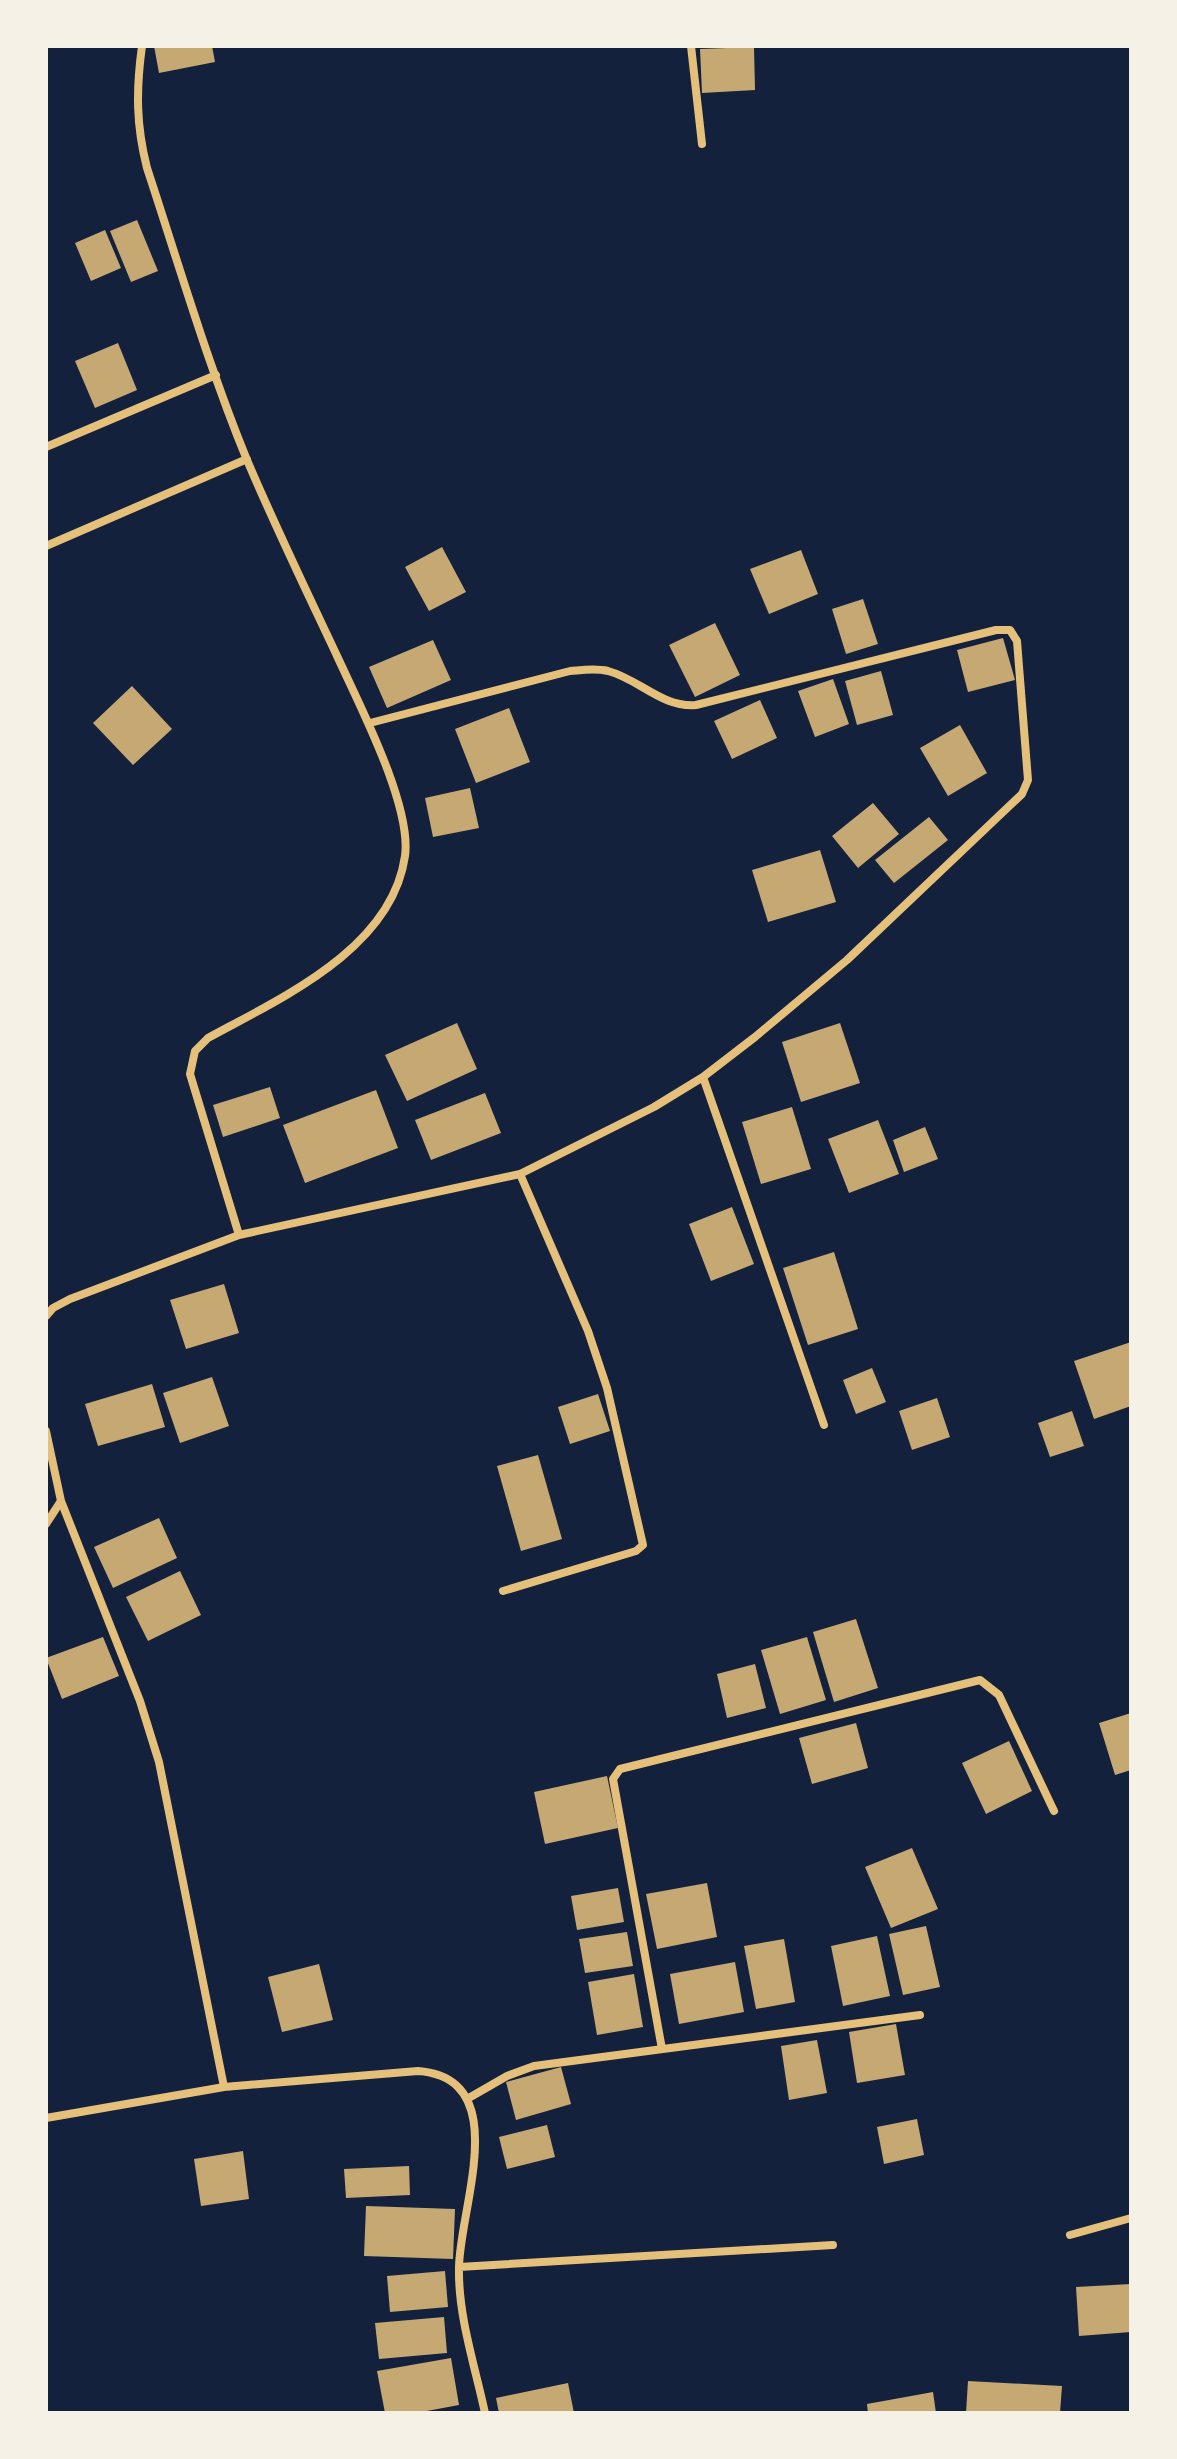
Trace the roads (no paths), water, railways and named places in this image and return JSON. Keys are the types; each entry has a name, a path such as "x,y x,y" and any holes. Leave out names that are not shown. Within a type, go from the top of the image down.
{"street":[{"path":"142,46 135,92 138,133 216,375 247,459 370,723 405,827 405,856 396,888 373,924 326,973 208,1038 195,1051 190,1074 239,1235"},
{"path":"691,46 702,144"},
{"path":"46,447 216,375"},
{"path":"46,546 247,459"},
{"path":"46,1316 53,1308 70,1299 239,1235 520,1174 654,1107 703,1077 847,960 1022,794 1028,780 1017,641 1010,630 996,630 696,705 670,702 611,672 593,669 570,671 370,723"},
{"path":"703,1077 824,1425"},
{"path":"503,1591 636,1551 643,1545 607,1388 588,1331 520,1174"},
{"path":"46,1431 61,1501 140,1701 159,1762 224,2087"},
{"path":"46,1524 61,1501"},
{"path":"662,2049 613,1779 620,1769 980,1680 999,1695 1054,1811"},
{"path":"467,2099 522,2069 920,2015"},
{"path":"46,2118 224,2087 418,2071 437,2072 455,2082 467,2099 475,2119 476,2145 459,2267 460,2294 485,2413"},
{"path":"1070,2235 1131,2218"},
{"path":"459,2267 833,2245"}]}
